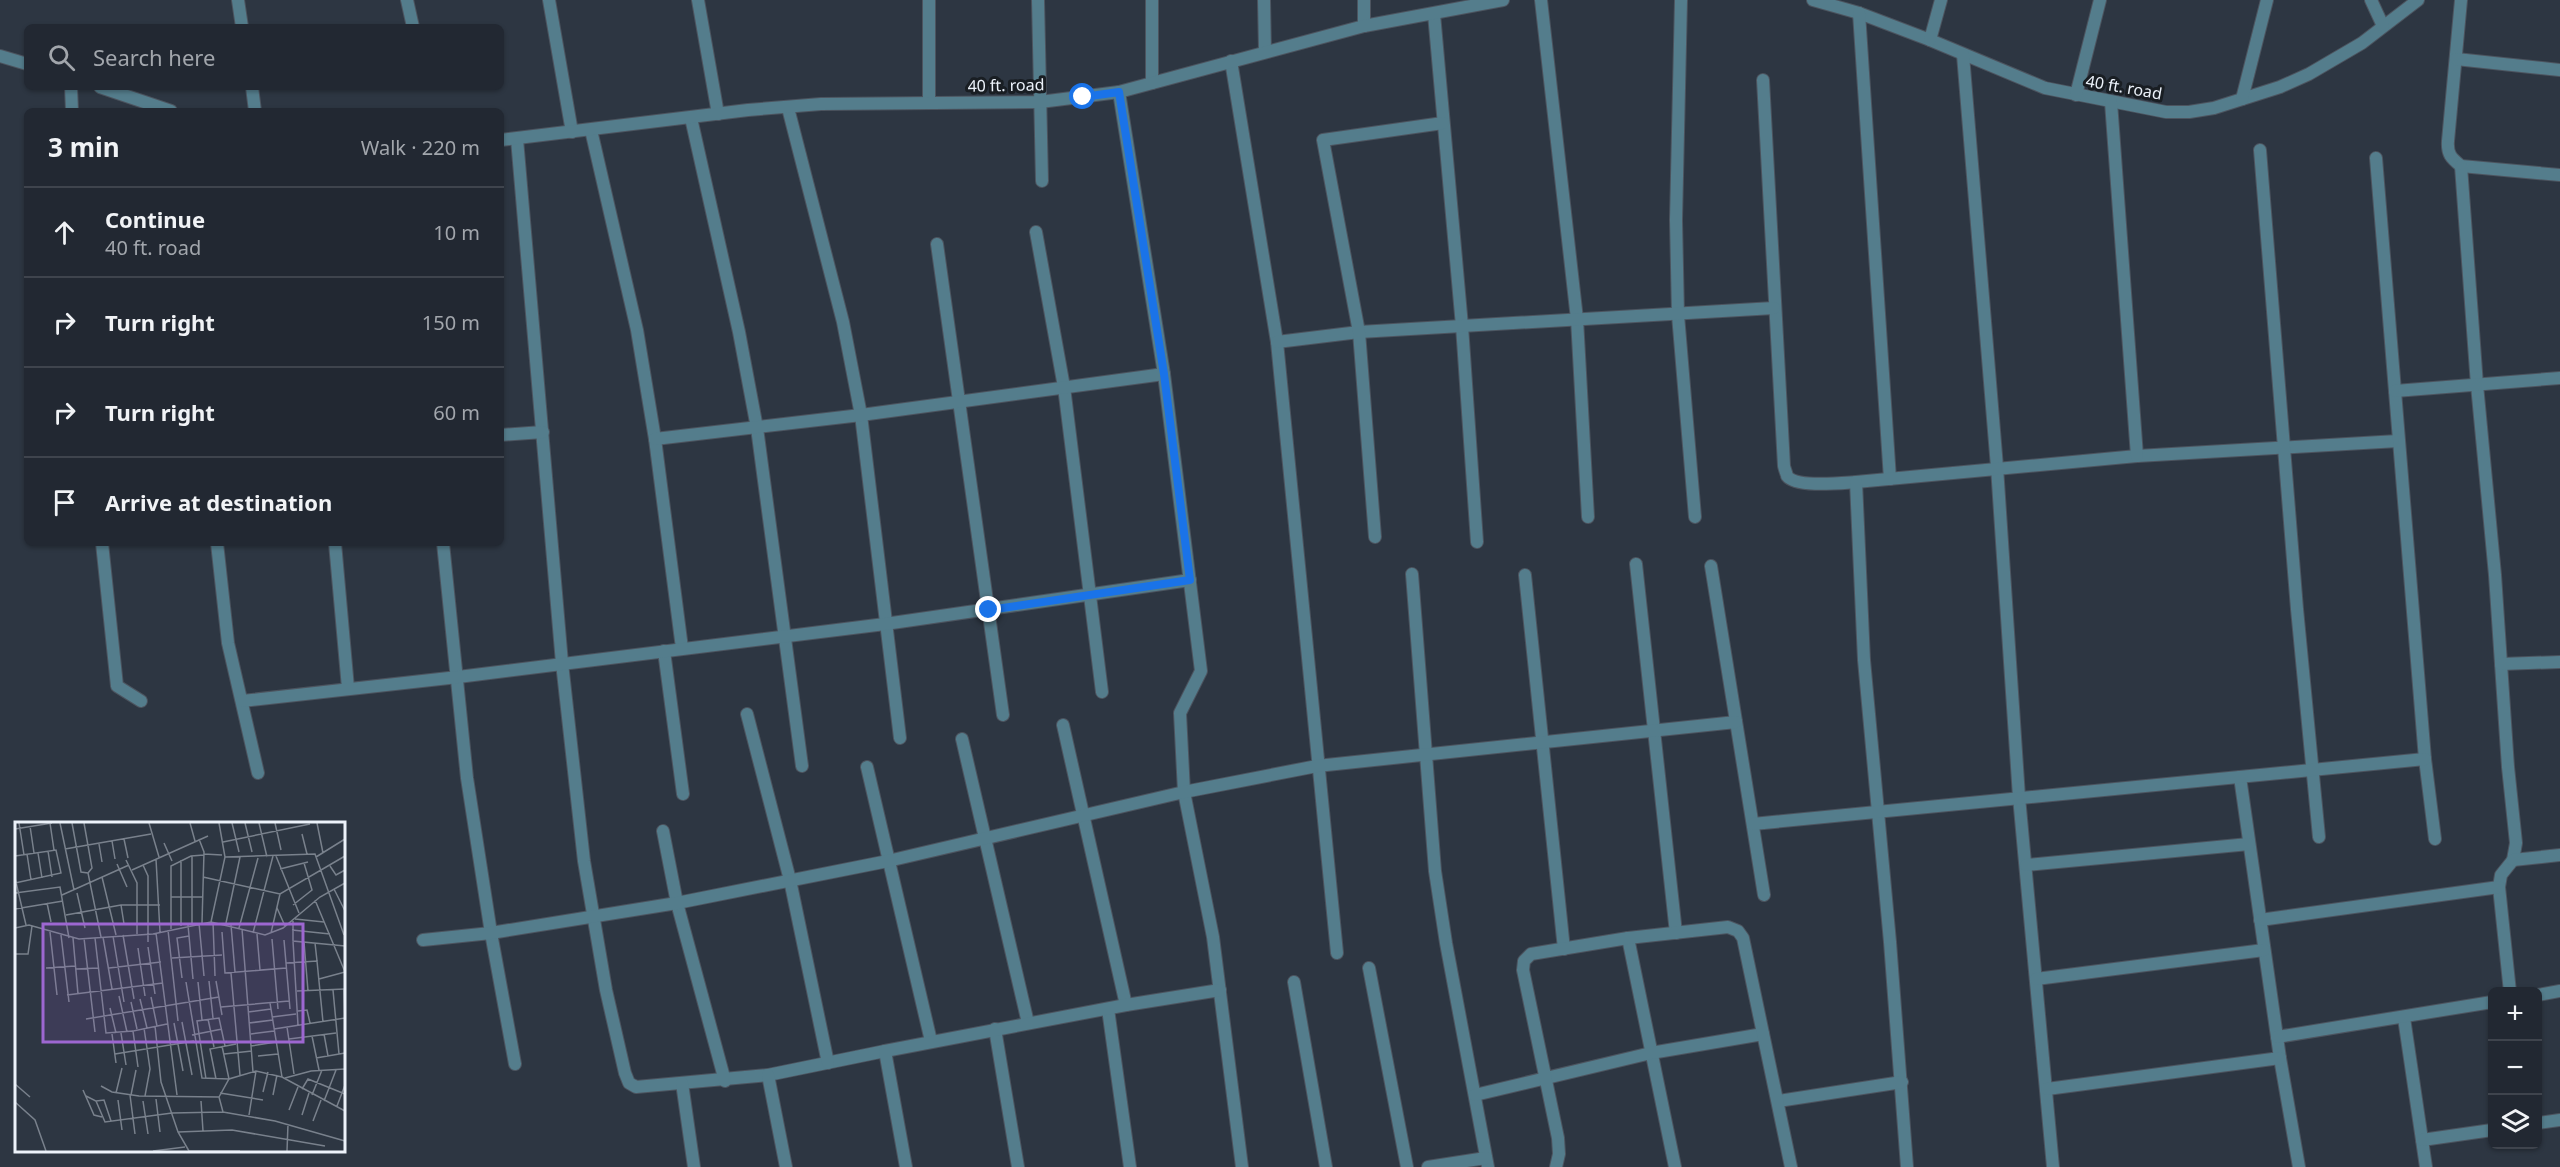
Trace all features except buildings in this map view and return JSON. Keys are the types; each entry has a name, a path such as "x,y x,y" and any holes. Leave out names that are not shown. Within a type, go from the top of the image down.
{"street":[{"path":"238,0 242,24"},
{"path":"407,0 412,24"},
{"path":"549,0 572,132"},
{"path":"698,0 718,114"},
{"path":"929,0 929,102"},
{"path":"1038,0 1042,182"},
{"path":"1152,0 1152,83"},
{"path":"1264,0 1265,52"},
{"path":"1364,0 1364,26"},
{"name":"40 ft. road","path":"504,140 821,104 1040,102 1119,92 1364,26 1434,14 1471,2 1503,0"},
{"path":"1541,0 1577,319 1588,517"},
{"path":"1681,0 1676,220 1678,315 1695,517"},
{"name":"40 ft. road","path":"1813,0 1859,13 1930,40 2029,83 2076,96 2166,112 2189,112 2214,108 2280,87 2309,74 2362,43 2418,0"},
{"path":"1930,40 1941,0"},
{"path":"2076,96 2100,0"},
{"path":"2242,99 2267,0"},
{"path":"2372,0 2383,26"},
{"path":"2461,0 2447,152 2461,166 2560,175"},
{"path":"1859,13 1890,479"},
{"path":"1434,14 1462,326 1477,542"},
{"path":"1964,55 1997,467 2019,797 2053,1167"},
{"path":"0,56 24,63"},
{"path":"2456,59 2560,70"},
{"path":"1231,61 1277,342 1337,953"},
{"path":"1762,80 1784,466 1787,475 1795,481 1856,482 1997,467 2137,456 2398,441"},
{"path":"71,90 72,108"},
{"path":"109,90 162,108"},
{"path":"252,90 255,108"},
{"path":"1119,92 1164,374 1201,671 1180,713 1184,792 1213,937 1242,1167"},
{"path":"2111,102 2137,456"},
{"path":"788,108 838,301 861,415 900,738"},
{"path":"691,118 740,332 757,428 802,766"},
{"path":"1376,537 1359,332 1323,140 1443,123"},
{"path":"591,130 637,330 656,440 682,648"},
{"path":"517,139 562,663 592,916 606,990 629,1083 636,1087 725,1081 768,1075 931,1041 1220,990"},
{"path":"2259,150 2283,448 2319,837"},
{"path":"2376,158 2425,759 2435,839"},
{"path":"2461,166 2476,385 2495,575 2516,843 2513,860 2501,876 2499,887 2509,987"},
{"path":"1036,232 1064,387 1101,692"},
{"path":"937,244 1003,715"},
{"path":"1277,342 1359,332 1774,308"},
{"path":"656,440 1164,374"},
{"path":"2395,391 2560,378"},
{"path":"504,435 543,432"},
{"path":"1856,482 1864,660 1902,1082 1907,1167"},
{"path":"102,546 117,686 141,701"},
{"path":"217,546 228,643 258,773"},
{"path":"335,546 348,688"},
{"path":"444,546 467,778 491,933 515,1064"},
{"path":"1636,564 1677,933"},
{"path":"1711,566 1764,895"},
{"path":"1412,574 1428,754 1435,871 1487,1163 1428,1167"},
{"path":"1525,575 1564,949"},
{"path":"242,701 458,677 885,624 1190,580"},
{"path":"664,651 683,794"},
{"path":"2501,664 2560,662"},
{"path":"747,714 790,880 828,1063"},
{"path":"423,940 491,933 677,903 987,840 1184,792 1317,766 1736,722"},
{"path":"1063,725 1126,1005"},
{"path":"962,740 1029,1023"},
{"path":"1753,824 1877,810 2425,759"},
{"path":"867,767 931,1041"},
{"path":"2240,777 2259,920 2298,1167"},
{"path":"663,831 677,903 725,1081"},
{"path":"2026,865 2249,844"},
{"path":"2513,860 2560,855"},
{"path":"2259,920 2499,887"},
{"path":"1556,1167 1559,1154 1558,1138 1523,970 1524,961 1531,954 1628,938 1728,927 1738,931 1743,938 1791,1167"},
{"path":"1628,938 1675,1167"},
{"path":"2037,980 2264,950"},
{"path":"1369,968 1407,1167"},
{"path":"1294,982 1326,1167"},
{"path":"2542,994 2560,991"},
{"path":"2277,1037 2488,1003"},
{"path":"1108,1009 1130,1167"},
{"path":"2403,1018 2426,1167"},
{"path":"995,1029 1018,1167"},
{"path":"1474,1095 1651,1053 1763,1034"},
{"path":"885,1051 906,1167"},
{"path":"2047,1089 2280,1058"},
{"path":"768,1075 786,1167"},
{"path":"1778,1101 1902,1082"},
{"path":"682,1083 694,1167"},
{"path":"2542,1123 2560,1120"},
{"path":"2422,1140 2488,1131"}],"route":[{"path":"989,610 1190,580 1164,374 1119,92 1083,97"}]}
